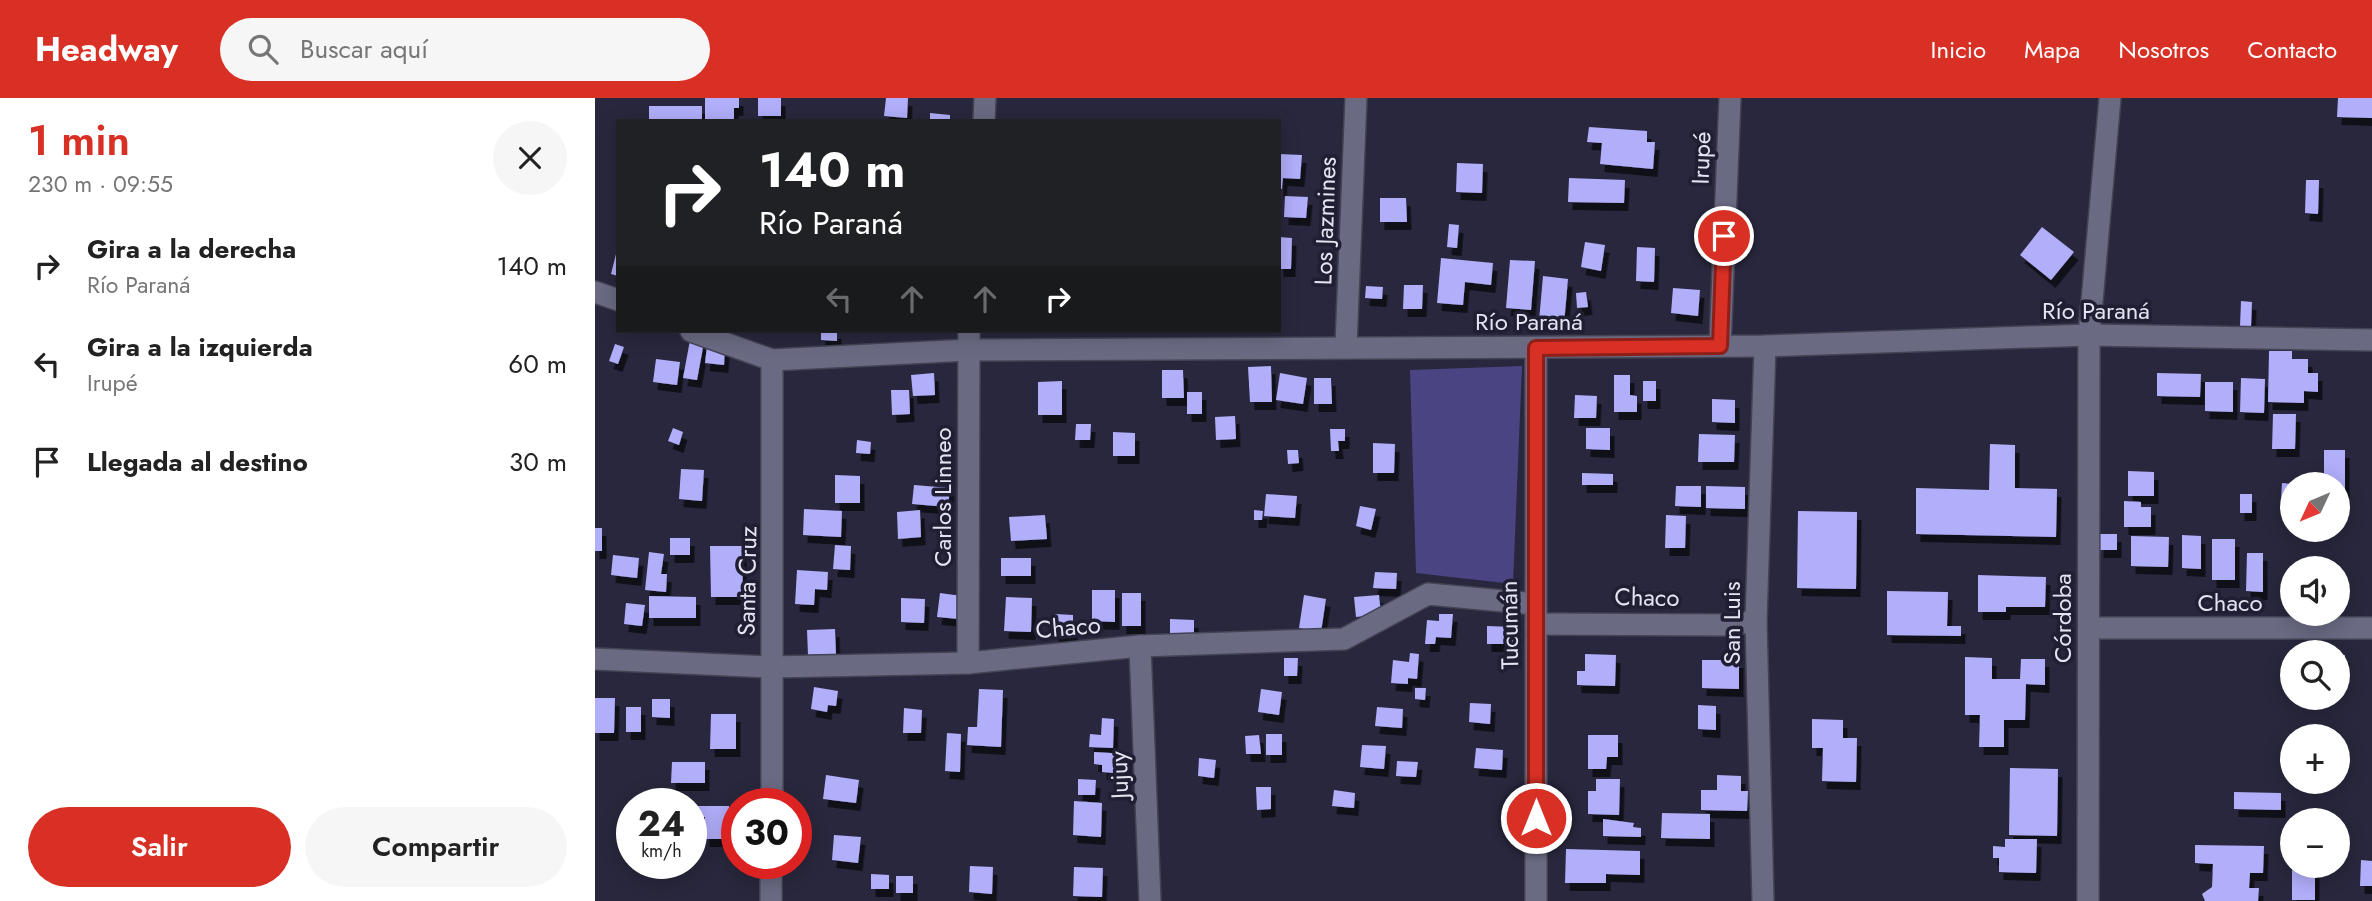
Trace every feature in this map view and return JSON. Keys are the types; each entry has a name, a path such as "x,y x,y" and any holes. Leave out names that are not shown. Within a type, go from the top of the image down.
{"street":[{"path":"984,119 985,98"},
{"name":"Los Jazmines","path":"1346,346 1356,98"},
{"name":"Irupé","path":"1720,346 1730,98"},
{"name":"Córdoba","path":"2088,901 2089,335 2110,98"},
{"path":"595,292 616,299"},
{"name":"Río Paraná","path":"697,333 772,360 969,340 1536,348 1765,346 2089,335 2372,340"},
{"name":"Carlos Linneo","path":"968,663 969,340"},
{"name":"San Luis","path":"1763,901 1756,621 1765,346"},
{"name":"Tucumán","path":"1536,348 1536,901"},
{"name":"Santa Cruz","path":"772,360 772,788"},
{"name":"Chaco","path":"595,659 772,667 968,663 1140,646 1344,639 1428,594 1536,614 1728,625 1756,621"},
{"name":"Chaco","path":"2089,628 2372,628"},
{"name":"Jujuy","path":"1140,646 1150,901"},
{"path":"771,879 771,901"}],"shaded area":[{"path":"1522,366 1513,584 1416,573 1410,370"}],"building":[{"path":"705,98 739,98 739,108 734,108 734,119 705,119"},
{"path":"758,98 781,98 781,116 758,116"},
{"path":"886,98 908,98 907,118 884,116"},
{"path":"2338,98 2372,98 2372,118 2337,117"},
{"path":"649,106 702,106 702,119 649,119"},
{"path":"930,113 950,115 950,119 930,119"},
{"path":"1589,127 1647,131 1647,142 1655,142 1653,169 1600,164 1602,143 1587,142"},
{"path":"1281,154 1302,155 1300,179 1283,178 1282,189"},
{"path":"1457,163 1483,164 1482,193 1456,192"},
{"path":"1569,178 1625,180 1624,203 1568,202"},
{"path":"2306,180 2319,180 2318,214 2305,213"},
{"path":"1285,196 1308,197 1306,218 1284,217"},
{"path":"1380,198 1406,198 1407,222 1380,222"},
{"path":"1449,224 1459,225 1457,248 1447,247"},
{"path":"2042,227 2074,252 2051,280 2020,255"},
{"path":"1281,237 1292,238 1291,269 1281,269"},
{"path":"1585,242 1605,245 1601,271 1581,267"},
{"path":"1637,247 1655,248 1654,282 1636,281"},
{"path":"616,254 616,275 611,274"},
{"path":"1441,258 1493,263 1491,285 1465,282 1463,305 1437,303"},
{"path":"1510,260 1535,261 1531,310 1506,308"},
{"path":"1543,276 1568,279 1564,324 1539,321"},
{"path":"1404,285 1423,285 1422,309 1403,309"},
{"path":"1366,286 1383,287 1382,299 1365,298"},
{"path":"1673,288 1700,290 1698,316 1671,313"},
{"path":"1586,292 1588,307 1577,308 1576,293"},
{"path":"2241,301 2252,302 2251,326 2240,326"},
{"path":"821,333 837,333 837,341 821,340"},
{"path":"690,340 704,342 697,380 683,378"},
{"path":"615,344 624,347 618,364 609,361"},
{"path":"707,346 725,347 724,365 705,363"},
{"path":"2269,351 2292,351 2292,359 2308,359 2308,373 2318,373 2318,392 2304,391 2304,403 2268,402"},
{"path":"656,359 680,362 677,385 653,382"},
{"path":"1271,366 1272,402 1250,402 1248,367"},
{"path":"1162,370 1183,370 1184,398 1162,398"},
{"path":"934,373 935,395 913,396 911,375"},
{"path":"1280,373 1307,378 1303,404 1276,400"},
{"path":"2157,373 2201,374 2200,397 2157,396"},
{"path":"1614,375 1630,375 1630,395 1637,396 1637,412 1614,412"},
{"path":"1314,378 1331,378 1332,404 1314,404"},
{"path":"2241,378 2265,379 2264,413 2240,412"},
{"path":"1062,381 1062,415 1038,415 1038,382"},
{"path":"1643,381 1656,381 1656,401 1643,401"},
{"path":"2205,382 2233,382 2233,412 2205,411"},
{"path":"891,390 909,390 910,414 892,415"},
{"path":"1187,392 1202,392 1202,414 1187,414"},
{"path":"1575,395 1597,396 1596,418 1574,418"},
{"path":"1712,399 1735,400 1735,423 1712,422"},
{"path":"2273,414 2296,414 2295,449 2272,449"},
{"path":"1235,416 1236,439 1216,440 1215,417"},
{"path":"1076,424 1091,424 1090,440 1075,440"},
{"path":"673,428 683,432 679,445 668,441"},
{"path":"1586,428 1610,428 1610,450 1586,449"},
{"path":"1330,429 1345,429 1345,441 1338,441 1339,451 1331,451"},
{"path":"1113,432 1135,433 1135,456 1113,456"},
{"path":"1699,434 1735,435 1734,462 1698,462"},
{"path":"857,440 871,442 870,454 856,453"},
{"path":"1373,443 1395,444 1394,473 1373,473"},
{"path":"1990,444 2015,445 2015,488 2057,489 2056,537 1916,534 1916,488 1989,490"},
{"path":"1287,450 1298,450 1299,463 1288,464"},
{"path":"2324,450 2345,450 2345,472 2324,472"},
{"path":"681,469 704,470 702,501 679,499"},
{"path":"2128,471 2154,472 2154,496 2128,496"},
{"path":"1582,473 1613,474 1613,485 1582,485"},
{"path":"835,475 860,476 860,503 835,503"},
{"path":"914,485 950,488 948,507 912,504"},
{"path":"1676,486 1701,486 1701,507 1675,506"},
{"path":"1706,486 1745,487 1745,509 1706,508"},
{"path":"1266,494 1297,496 1295,518 1264,516"},
{"path":"2240,494 2252,494 2252,513 2240,513"},
{"path":"2124,501 2141,502 2141,507 2151,507 2151,527 2124,527"},
{"path":"1360,506 1376,509 1371,530 1356,526"},
{"path":"804,509 842,511 841,537 803,535"},
{"path":"920,510 921,537 898,539 897,512"},
{"path":"1254,510 1263,511 1262,520 1254,520"},
{"path":"1798,511 1857,512 1856,589 1797,588"},
{"path":"1045,515 1047,539 1011,541 1009,517"},
{"path":"1666,515 1686,516 1685,548 1665,548"},
{"path":"595,528 602,528 602,551 595,551"},
{"path":"2100,534 2117,534 2117,550 2099,550"},
{"path":"2182,535 2201,536 2201,569 2182,568"},
{"path":"2131,536 2169,537 2168,567 2131,566"},
{"path":"670,538 690,538 690,555 670,555"},
{"path":"2212,539 2235,539 2235,580 2212,580"},
{"path":"835,545 851,546 850,570 833,569"},
{"path":"710,546 742,546 743,597 711,597"},
{"path":"649,552 664,554 661,574 667,574 666,592 645,590"},
{"path":"2247,553 2263,553 2263,592 2246,591"},
{"path":"613,555 639,558 637,578 611,575"},
{"path":"1001,558 1031,558 1031,576 1001,576"},
{"path":"797,570 828,572 827,590 815,589 814,605 795,604"},
{"path":"1375,572 1397,573 1396,589 1373,588"},
{"path":"1978,575 2046,577 2045,607 2006,607 2006,612 1978,612"},
{"path":"1092,590 1115,590 1115,622 1092,621"},
{"path":"1887,591 1948,592 1947,626 1961,626 1961,636 1887,635"},
{"path":"940,593 962,596 959,619 937,617"},
{"path":"1122,593 1141,593 1141,626 1122,626"},
{"path":"1304,595 1326,599 1321,632 1299,628"},
{"path":"1379,595 1381,614 1356,617 1354,597"},
{"path":"649,596 696,597 696,618 649,618"},
{"path":"1006,597 1032,598 1031,632 1004,631"},
{"path":"901,598 925,599 924,623 901,622"},
{"path":"626,603 645,605 642,626 624,624"},
{"path":"1055,614 1073,615 1073,637 1054,636"},
{"path":"1439,614 1453,614 1451,638 1436,637 1435,644 1425,644 1427,620 1439,621"},
{"path":"1170,619 1194,620 1194,635 1170,635"},
{"path":"1487,626 1513,627 1513,644 1487,644"},
{"path":"835,629 836,654 808,655 807,630"},
{"path":"1410,653 1419,654 1417,679 1408,678 1408,684 1391,683 1393,660 1409,662"},
{"path":"1585,654 1616,655 1615,686 1577,685 1577,671 1585,671"},
{"path":"1965,657 1992,658 1992,679 2020,679 2021,659 2045,659 2045,685 2026,684 2025,720 2004,720 2004,747 1979,747 1980,715 1965,715"},
{"path":"1284,658 1298,658 1297,676 1284,676"},
{"path":"1702,660 1739,660 1739,689 1702,688"},
{"path":"814,687 838,691 836,706 828,705 827,712 811,709"},
{"path":"1415,688 1426,688 1425,700 1415,699"},
{"path":"979,689 1003,690 1001,747 967,745 968,727 977,727"},
{"path":"1261,689 1282,692 1279,715 1258,712"},
{"path":"595,698 615,698 614,733 595,733"},
{"path":"652,699 670,699 670,718 652,717"},
{"path":"1470,703 1491,704 1490,724 1469,722"},
{"path":"1698,705 1716,706 1716,730 1698,729"},
{"path":"626,707 641,707 641,732 626,732"},
{"path":"1377,707 1403,709 1402,728 1375,726"},
{"path":"904,708 922,710 921,733 903,733"},
{"path":"711,714 736,714 736,749 710,749"},
{"path":"1102,718 1114,719 1113,748 1089,747 1090,734 1101,735"},
{"path":"1812,719 1843,720 1843,738 1857,738 1856,782 1822,781 1823,748 1812,748"},
{"path":"947,733 961,734 960,772 945,771"},
{"path":"1266,734 1282,734 1282,755 1266,755"},
{"path":"1259,735 1261,754 1246,754 1245,736"},
{"path":"1588,735 1618,735 1618,757 1607,757 1606,769 1588,769"},
{"path":"1362,745 1386,746 1384,769 1360,767"},
{"path":"1476,748 1503,750 1502,770 1474,768"},
{"path":"1094,752 1127,754 1125,784 1113,784 1114,773 1102,772 1102,765 1094,764"},
{"path":"1199,758 1216,760 1214,778 1198,776"},
{"path":"1397,761 1418,762 1416,777 1396,776"},
{"path":"672,762 705,762 705,783 671,783"},
{"path":"2010,768 2058,769 2057,836 2009,835"},
{"path":"826,775 859,780 856,803 823,799"},
{"path":"1717,775 1741,776 1741,791 1748,791 1747,811 1701,810 1701,790 1717,790"},
{"path":"1078,779 1096,780 1095,795 1078,795"},
{"path":"1596,779 1620,779 1619,815 1588,814 1588,791 1596,791"},
{"path":"1256,787 1271,787 1271,809 1257,810"},
{"path":"1334,790 1355,793 1354,808 1332,806"},
{"path":"2234,792 2281,794 2280,810 2234,809"},
{"path":"1074,801 1102,803 1101,837 1073,835"},
{"path":"707,806 721,806 721,839 707,839"},
{"path":"1662,813 1710,814 1710,839 1661,838"},
{"path":"1603,819 1634,823 1633,827 1641,828 1641,837 1603,836"},
{"path":"834,835 861,837 858,863 832,860"},
{"path":"2005,839 2037,839 2036,873 1999,872 1999,858 1993,858 1993,846 2005,847"},
{"path":"2195,845 2264,846 2263,873 2250,873 2249,888 2259,888 2258,901 2205,901 2202,894 2212,887 2213,864 2195,863"},
{"path":"1566,849 1640,851 1640,875 1606,874 1606,883 1565,883"},
{"path":"2361,860 2372,861 2372,886 2360,886"},
{"path":"970,866 993,867 992,894 969,892"},
{"path":"1074,867 1103,868 1102,897 1073,896"},
{"path":"871,874 889,875 889,889 871,889"},
{"path":"896,876 913,876 913,893 896,893"},
{"path":"2292,878 2315,878 2315,900 2292,900"}],"route":[{"path":"1536,818 1536,348 1720,346 1724,236"}]}
